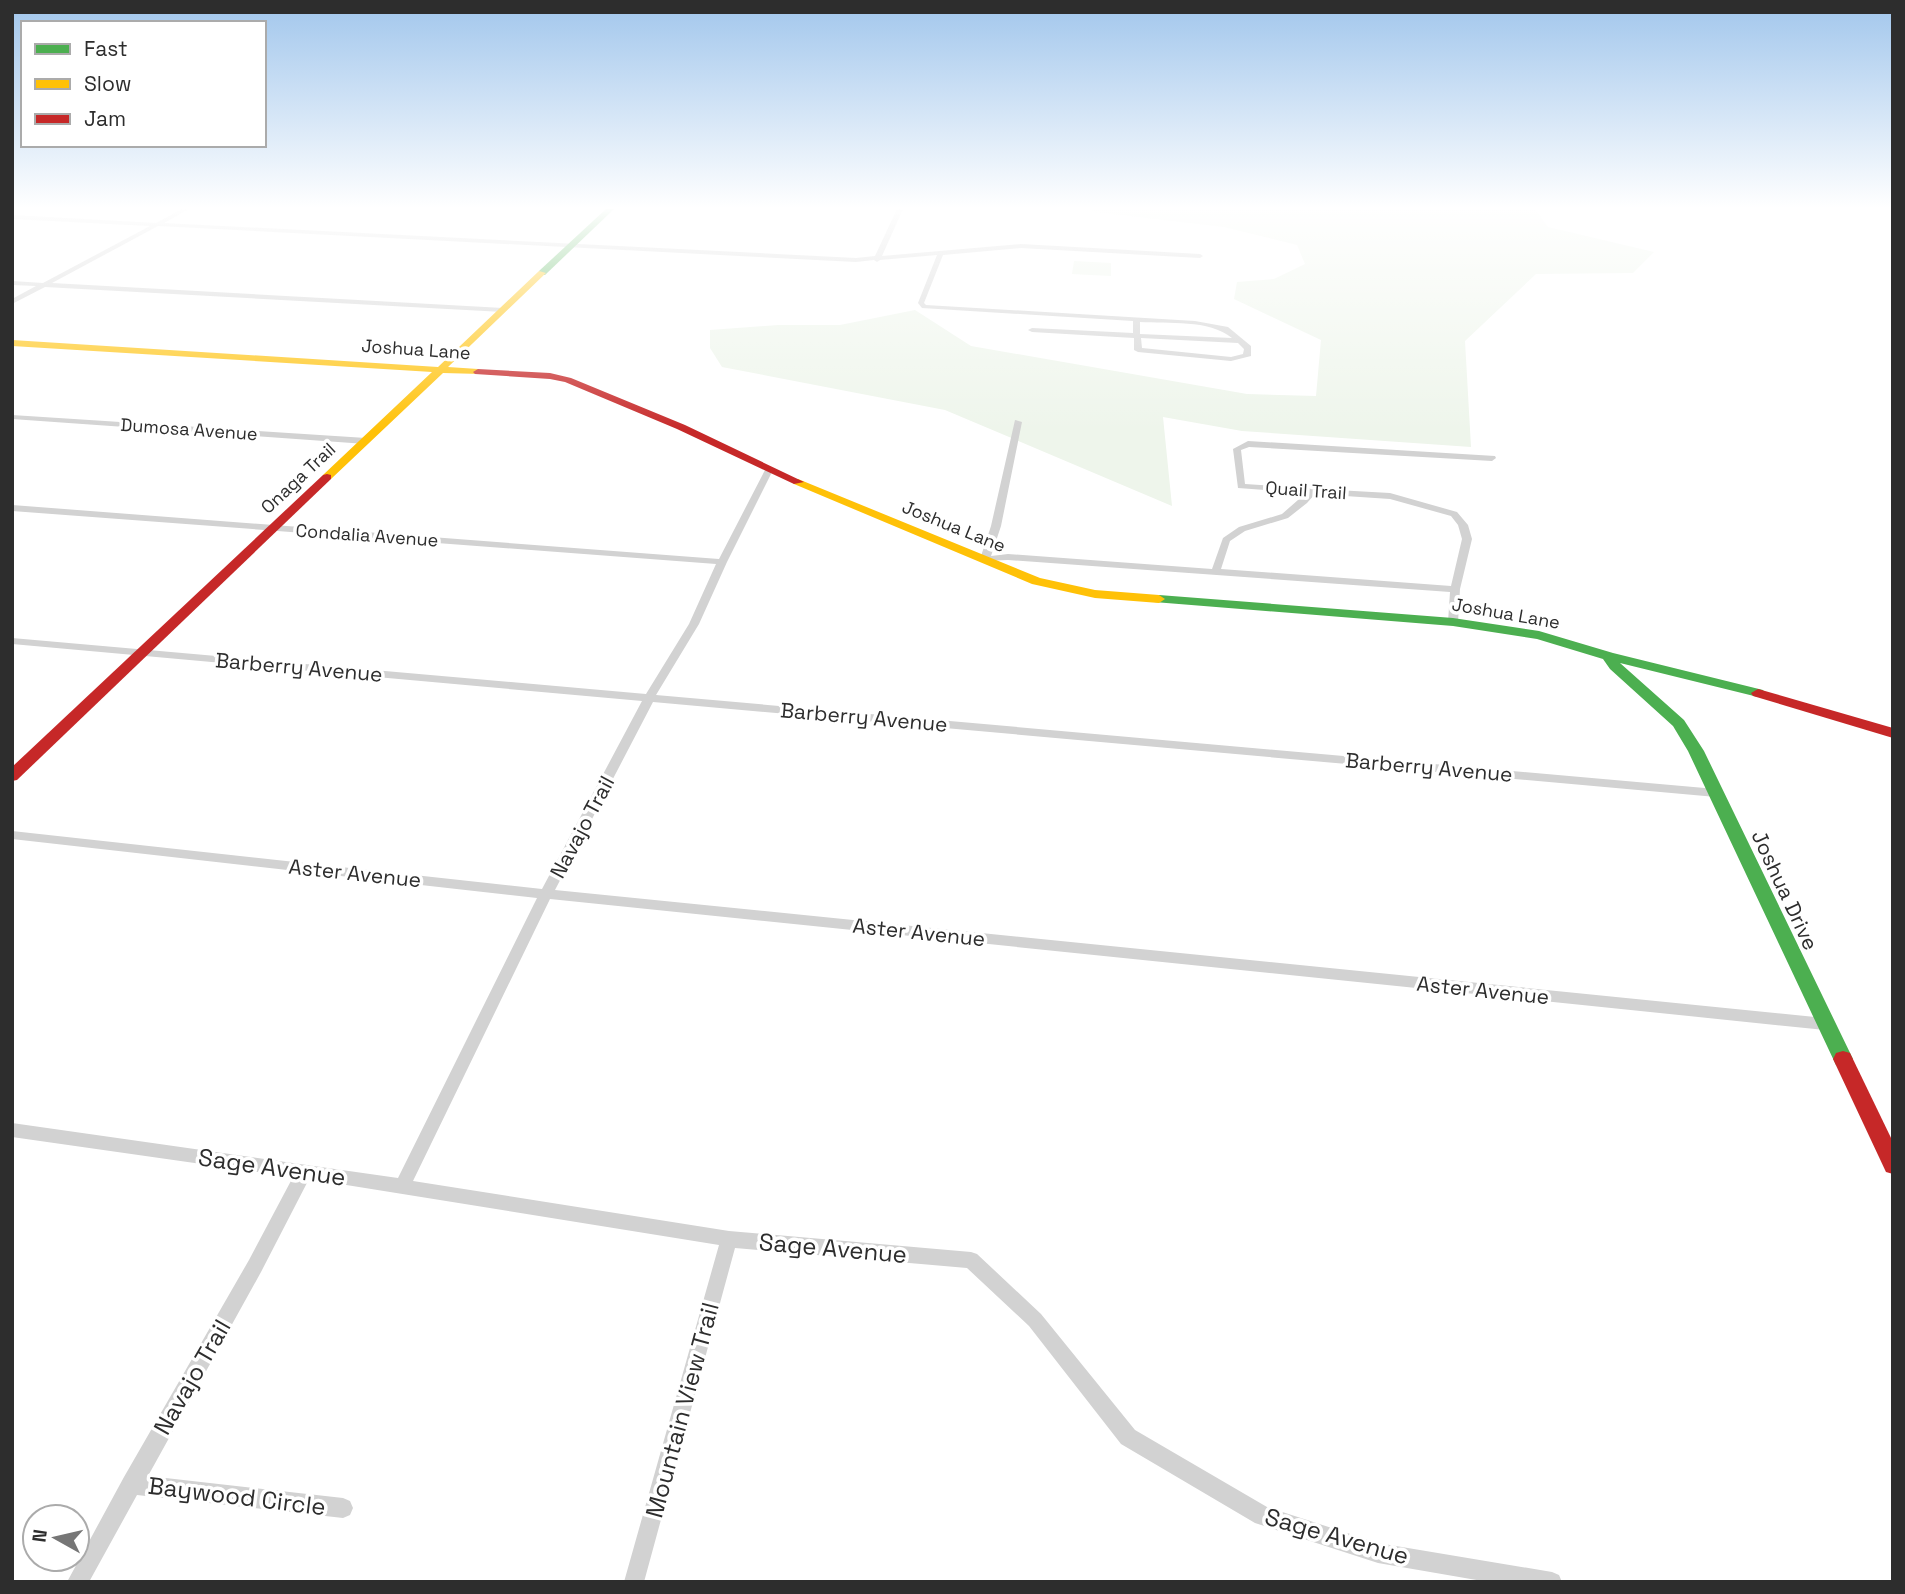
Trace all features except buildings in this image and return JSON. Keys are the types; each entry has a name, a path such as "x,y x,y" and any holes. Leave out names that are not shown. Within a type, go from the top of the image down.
{"main road":[{"name":"Onaga Trail","path":"12,776 531,283"},
{"name":"Joshua Lane","path":"12,343 439,369 568,380 681,427 769,470 1036,581 1095,594 1453,622 1539,635 1608,656 1756,692 1893,733"},
{"name":"Joshua Drive","path":"1608,656 1615,666 1679,723 1696,751 1893,1165"}],"street":[{"path":"25,283 503,310"},
{"path":"929,283 921,303 924,307 1195,323 1225,329 1248,348 1247,356 1231,359 1138,350 1136,320"},
{"path":"12,302 45,284"},
{"path":"1032,330 1240,341"},
{"name":"Dumosa Avenue","path":"12,416 366,442"},
{"path":"1017,422 996,526 985,559 1008,556 1455,589"},
{"name":"Quail Trail","path":"1453,622 1455,589 1467,539 1463,525 1454,514 1390,496 1241,486 1237,449 1248,444 1492,458"},
{"name":"Navajo Trail","path":"402,1187 546,894 649,698 694,624 769,470"},
{"path":"1216,570 1226,540 1242,529 1285,516 1304,502 1314,489"},
{"name":"Condalia Avenue","path":"12,508 722,562"},
{"name":"Barberry Avenue","path":"12,641 1716,793"},
{"name":"Aster Avenue","path":"12,835 546,894 1825,1024"},
{"name":"Sage Avenue","path":"12,1130 305,1171 729,1239 971,1260 1035,1320 1128,1437 1262,1516 1378,1553 1552,1582"},
{"name":"Navajo Trail","path":"77,1582 255,1266 305,1171"},
{"name":"Mountain View Trail","path":"634,1582 729,1239"},
{"name":"Baywood Circle","path":"131,1484 342,1508"}],"shaded area":[{"path":"1237,283 1526,283 1465,341 1471,447 1242,431 1163,417 1172,506 945,410 722,367 710,348 710,330 778,325 840,325 915,310 971,346 1247,394 1316,396 1321,340 1234,299"}],"traffic: fast":[{"path":"1159,599 1453,622 1539,635 1608,656 1758,693"},
{"path":"1608,656 1615,666 1679,723 1696,751 1843,1059"}],"traffic: slow":[{"path":"327,477 531,283"},
{"path":"12,343 478,372"},
{"path":"798,482 1036,581 1095,594 1159,599"}],"traffic: jam":[{"path":"478,372 550,376 568,380 681,427 798,482"},
{"path":"12,776 327,477"},
{"path":"1758,693 1893,733"},
{"path":"1843,1059 1893,1165"}]}
